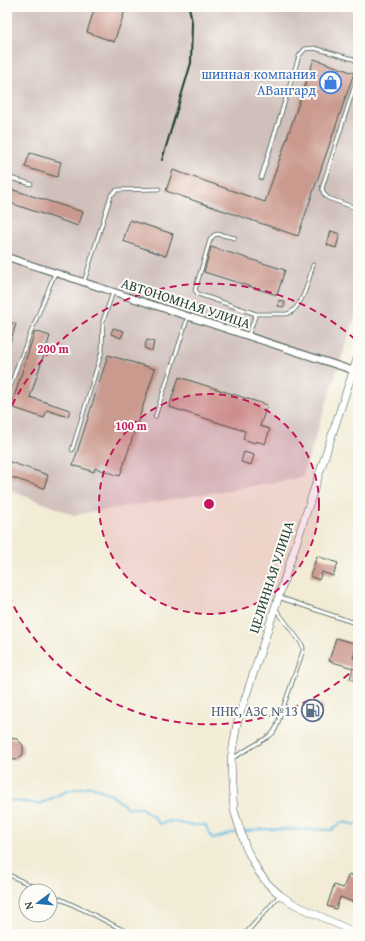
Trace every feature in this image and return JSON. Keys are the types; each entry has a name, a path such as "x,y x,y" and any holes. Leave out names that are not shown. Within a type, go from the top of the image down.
{"street":[{"name":"АВТОНОМНАЯ УЛИЦА","path":"7,257 356,371"},
{"name":"ЦЕЛИННАЯ УЛИЦА","path":"358,356 356,371 278,597 237,723 231,758 234,810 246,848 258,871 267,883 280,895 294,904 358,934"}],"lane":[{"path":"261,178 299,56 305,49 314,48 354,59 358,62"},
{"path":"358,75 322,188 324,194 328,198 358,209"},
{"path":"7,177 31,184"},
{"path":"84,282 111,195 117,190 159,189"},
{"path":"235,238 218,234 214,235 210,240 195,290 198,294 256,314 287,314 291,313 295,309 302,297 314,265"},
{"path":"7,397 18,364 55,273"},
{"path":"72,450 102,351 103,321 113,292"},
{"path":"248,336 256,314"},
{"path":"155,417 188,316"},
{"path":"278,597 358,624"},
{"path":"231,758 273,733 303,651 301,644 275,608"},
{"path":"7,874 26,883"},
{"path":"245,934 280,895"},
{"path":"58,898 133,934"}],"shaded area":[{"path":"7,7 358,7 358,307 302,478 74,515 7,489"}],"building":[{"path":"95,7 114,7 125,11 114,42 87,32"},
{"path":"314,59 354,73 298,236 166,191 173,170 265,202"},
{"path":"30,153 61,162 57,177 25,167"},
{"path":"7,188 83,212 78,226 7,202"},
{"path":"130,220 173,234 166,256 123,241"},
{"path":"331,231 340,234 336,248 327,245"},
{"path":"211,247 285,270 277,295 204,272"},
{"path":"279,300 285,302 284,307 278,306"},
{"path":"7,321 16,324 8,349 7,348"},
{"path":"113,328 124,331 121,338 111,334"},
{"path":"35,331 50,336 30,397 70,410 68,417 47,410 44,418 11,407"},
{"path":"147,340 154,342 152,351 144,348"},
{"path":"108,355 155,369 120,476 95,468 94,472 73,465"},
{"path":"179,377 267,405 260,426 270,429 265,444 256,441 255,443 243,439 245,431 169,407"},
{"path":"244,452 254,455 251,465 241,462"},
{"path":"7,461 48,475 44,488 7,476"},
{"path":"317,556 338,563 333,576 322,572 319,580 310,576"},
{"path":"336,638 357,644 353,658 358,658 358,682 350,679 353,668 329,661"},
{"path":"313,703 323,705 319,720 309,718"},
{"path":"7,738 17,739 23,745 23,754 16,760 7,759"},
{"path":"349,874 358,878 358,904 340,897 336,909 327,906 334,885 343,888"}],"waterway":[{"path":"7,800 39,804 67,791 91,786 110,794 128,808 141,808 154,817 159,824 170,821 189,825 205,825 213,839 232,833 263,829 332,830 342,822 358,825"}],"railway":[{"path":"162,160 191,63 192,22 189,7"}],"place":[{"name":"шинная компания АВангард","path":"331,82"},
{"name":"ННК, АЗС №13","path":"313,711"}]}
